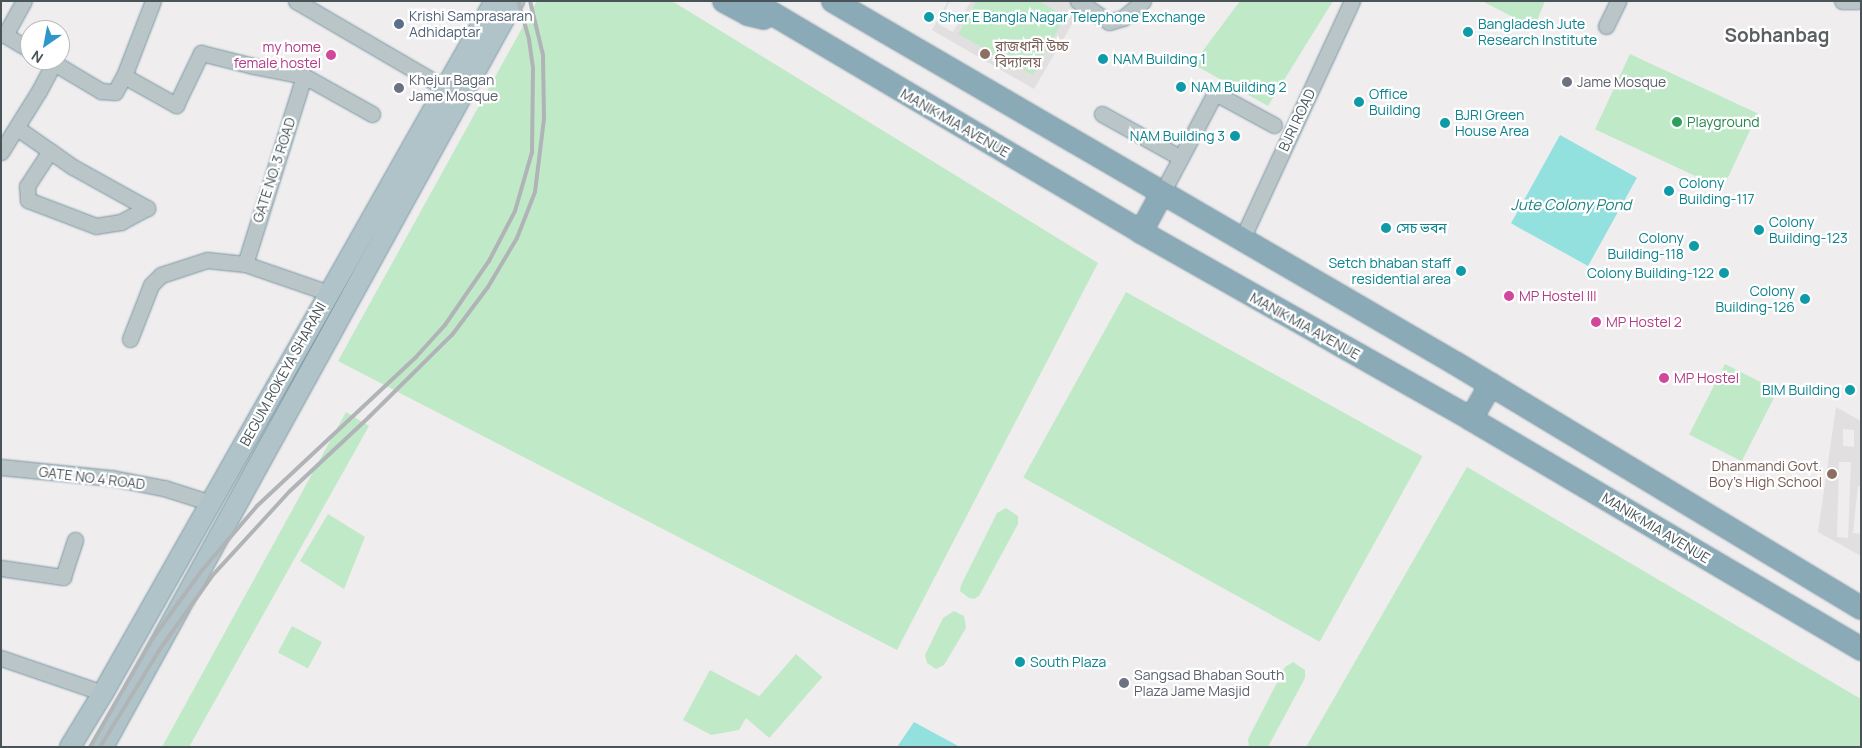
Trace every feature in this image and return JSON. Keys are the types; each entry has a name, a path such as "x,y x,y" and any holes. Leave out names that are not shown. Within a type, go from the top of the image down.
{"highway":[{"path":"724,1 757,17 778,19"},
{"name":"MANIK MIA AVENUE","path":"750,1 1141,232 1471,419 1861,649"},
{"path":"833,1 1491,384 1861,608"},
{"path":"1141,232 1162,193"},
{"path":"1471,419 1491,384"}],"main road":[{"name":"BEGUM ROKEYA SHARANI","path":"70,747 103,693 495,1"},
{"name":"BEGUM ROKEYA SHARANI","path":"103,747 514,1"}],"street":[{"path":"20,44 3,35 24,1"},
{"path":"68,70 108,92 115,92 124,76 153,1"},
{"path":"296,1 446,88"},
{"path":"1078,1 1109,22 1123,18 1143,1"},
{"name":"BJRI ROAD","path":"1242,239 1352,1"},
{"path":"1606,26 1618,1"},
{"path":"1842,1 1857,1"},
{"path":"124,76 176,105 201,53 304,76 372,114"},
{"path":"1,152 17,128 46,70"},
{"name":"GATE NO. 3 ROAD","path":"244,264 304,76"},
{"path":"1162,193 1215,93 1274,125"},
{"path":"1102,114 1180,158"},
{"path":"17,128 73,167 147,208 121,222 96,226 28,200 28,186 50,151"},
{"path":"130,339 151,285 160,275 207,260 244,264 329,293"},
{"name":"GATE NO 4 ROAD","path":"1,467 112,478 164,488 211,503"},
{"path":"1,568 63,578 75,540"},
{"path":"1,658 103,693"}],"shaded area":[{"path":"948,1 950,1 938,24 953,32 971,1 976,1 958,34 1065,16 1039,1 1085,2 1034,89 932,30"},
{"name":"Dhanmandi Govt. Boy's High School","path":"1836,407 1861,421 1861,486 1858,486 1853,533 1861,534 1861,556 1818,532","holes":["1843,429 1854,430 1854,447 1843,446","1839,462 1851,462 1848,538 1837,537"]}],"green space":[{"path":"537,1 672,1 1098,263 897,650 338,361"},
{"path":"976,1 1039,1 1065,16 1033,75 958,34"},
{"path":"1240,1 1333,1 1268,106 1193,64"},
{"path":"1482,1 1545,1 1534,28"},
{"name":"Playground","path":"1630,54 1758,114 1723,189 1595,129"},
{"path":"1126,292 1422,456 1320,642 1023,477"},
{"path":"1725,364 1778,391 1742,461 1689,434"},
{"path":"346,412 369,426 189,747 162,747"},
{"path":"1467,467 1861,699 1861,747 1306,747"},
{"path":"1006,508 1018,516 1018,524 979,596 974,599 969,598 960,591 961,585 997,513"},
{"path":"328,514 365,537 344,589 300,561"},
{"path":"954,611 964,616 966,628 944,665 936,669 927,663 925,655 943,618"},
{"path":"292,626 322,642 308,668 278,652"},
{"path":"796,654 822,677 769,738 743,715"},
{"path":"1293,662 1305,670 1305,678 1268,747 1249,747 1248,739 1285,667"},
{"path":"710,670 759,696 739,730 711,735 683,720"}],"water":[{"name":"Jute Colony Pond","path":"1560,135 1637,178 1588,266 1511,223"},
{"path":"914,722 960,747 897,747"}],"railway":[{"path":"90,747 153,638 203,569 257,506 416,357 445,325 489,261 515,211 532,152 533,68 529,39 518,1"},
{"path":"100,747 160,649 212,576 290,491 452,335 488,287 517,238 535,192 544,119 543,55 530,1"}],"place":[{"name":"Sher E Bangla Nagar Telephone Exchange","path":"929,17"},
{"name":"Krishi Samprasaran Adhidaptar","path":"399,24"},
{"name":"Bangladesh Jute Research Institute","path":"1468,32"},
{"name":"রাজধানী উচ্চ বিদ্যালয়","path":"985,54"},
{"name":"my home female hostel","path":"331,55"},
{"name":"NAM Building 1","path":"1103,59"},
{"name":"Jame Mosque","path":"1567,82"},
{"name":"NAM Building 2","path":"1181,87"},
{"name":"Khejur Bagan Jame Mosque","path":"399,88"},
{"name":"Office Building","path":"1359,102"},
{"name":"Playground","path":"1677,122"},
{"name":"BJRI Green House Area","path":"1445,123"},
{"name":"NAM Building 3","path":"1235,136"},
{"name":"Colony Building-117","path":"1669,191"},
{"name":"সেচ ভবন","path":"1386,228"},
{"name":"Colony Building-123","path":"1759,230"},
{"name":"Colony Building-118","path":"1694,246"},
{"name":"Setch bhaban staff residential area","path":"1461,271"},
{"name":"Colony Building-122","path":"1724,273"},
{"name":"MP Hostel III","path":"1509,296"},
{"name":"Colony Building-126","path":"1805,299"},
{"name":"MP Hostel 2","path":"1596,322"},
{"name":"MP Hostel","path":"1664,378"},
{"name":"BIM Building","path":"1850,390"},
{"name":"Dhanmandi Govt. Boy's High School","path":"1832,474"},
{"name":"South Plaza","path":"1020,662"},
{"name":"Sangsad Bhaban South Plaza Jame Masjid","path":"1124,683"}],"district":[{"name":"Sobhanbag","path":"1777,36"}]}
